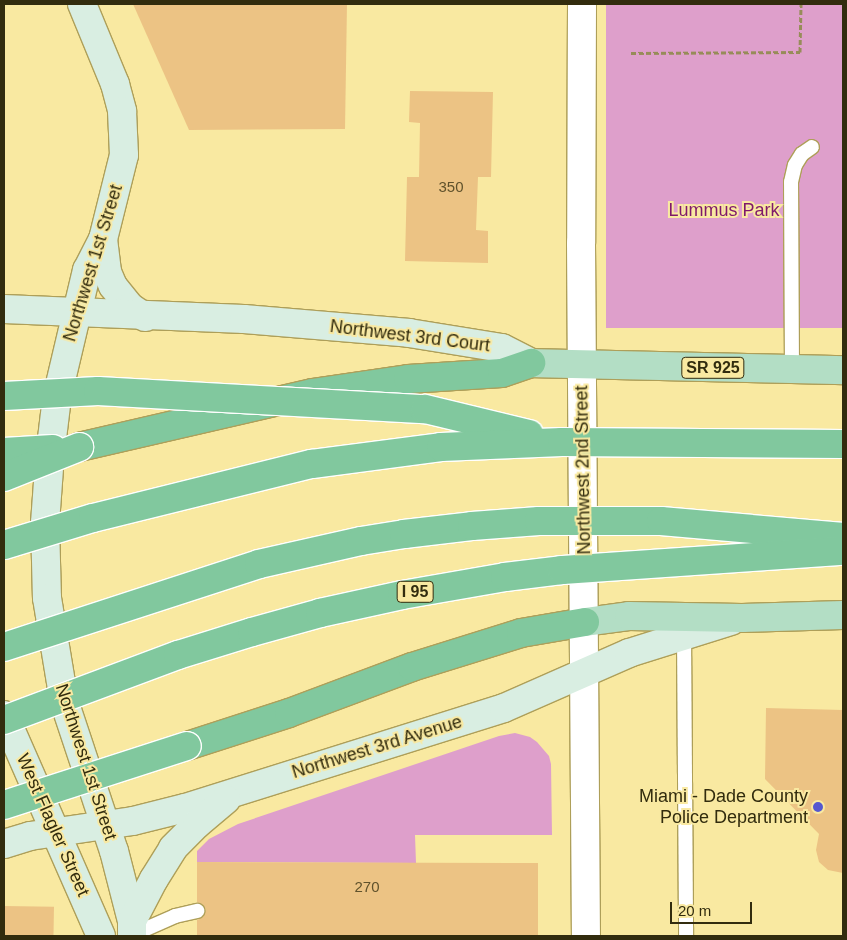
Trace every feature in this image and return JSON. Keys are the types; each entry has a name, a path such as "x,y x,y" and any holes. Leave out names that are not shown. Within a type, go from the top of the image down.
{"highway":[{"path":"4,477 79,447 312,393 408,379 502,373 531,363"},
{"path":"4,396 98,391 426,409 562,442"},
{"path":"4,544 93,518 312,464 441,447 562,442 843,444"},
{"path":"4,452 79,447"},
{"path":"4,648 258,564 309,551 404,534 539,521 661,521 843,537"},
{"name":"I 95","path":"4,720 178,655 320,613 402,595 505,577 572,569 843,551"},
{"path":"4,805 289,713 412,667 521,633 585,622"}],"main road":[{"name":"Northwest 1st Street","path":"82,4 115,84 122,111 124,156 103,239 87,270 60,380 52,425 46,523 47,598 64,701 106,823 132,931"},
{"path":"103,239 107,272 113,286 130,307 145,316"},
{"name":"Northwest 3rd Court","path":"4,309 244,319 408,333 502,348 531,363 843,370"},
{"name":"Northwest 3rd Avenue","path":"585,622 629,616 742,618 843,615"},
{"name":"Northwest 3rd Avenue","path":"4,844 106,823 133,821 236,791 504,708 586,674 629,653 684,634 742,618"},
{"name":"West Flagler Street","path":"4,715 101,936"},
{"path":"132,931 154,879 173,848 196,824 236,791"}],"street":[{"name":"Northwest 2nd Street","path":"582,4 582,365 586,674 586,936"}],"lane":[{"path":"792,369 791,182 795,165 802,154 812,147"},
{"path":"684,634 686,936"},
{"path":"132,931 175,916 197,911"}],"path":[{"path":"631,52 800,52 801,4"}],"green space":[{"name":"Lummus Park","path":"606,4 843,4 843,328 606,328"},
{"path":"515,733 530,737 549,756 551,764 552,835 415,835 416,863 197,862 197,851 209,839 238,824 499,736"}],"building":[{"path":"133,4 347,4 345,129 189,130"},
{"path":"410,91 493,92 491,177 478,177 476,230 488,231 488,263 405,261 407,177 419,177 420,123 409,122"},
{"name":"Miami - Dade County Police Department","path":"766,708 843,710 843,873 828,870 819,862 816,850 819,834 765,779"},
{"path":"197,862 538,863 538,936 197,936 197,920 203,917 206,910 203,905 197,902"},
{"path":"4,906 54,907 53,936 4,936"}],"place":[{"name":"Miami - Dade County Police Department","path":"818,807"}]}
